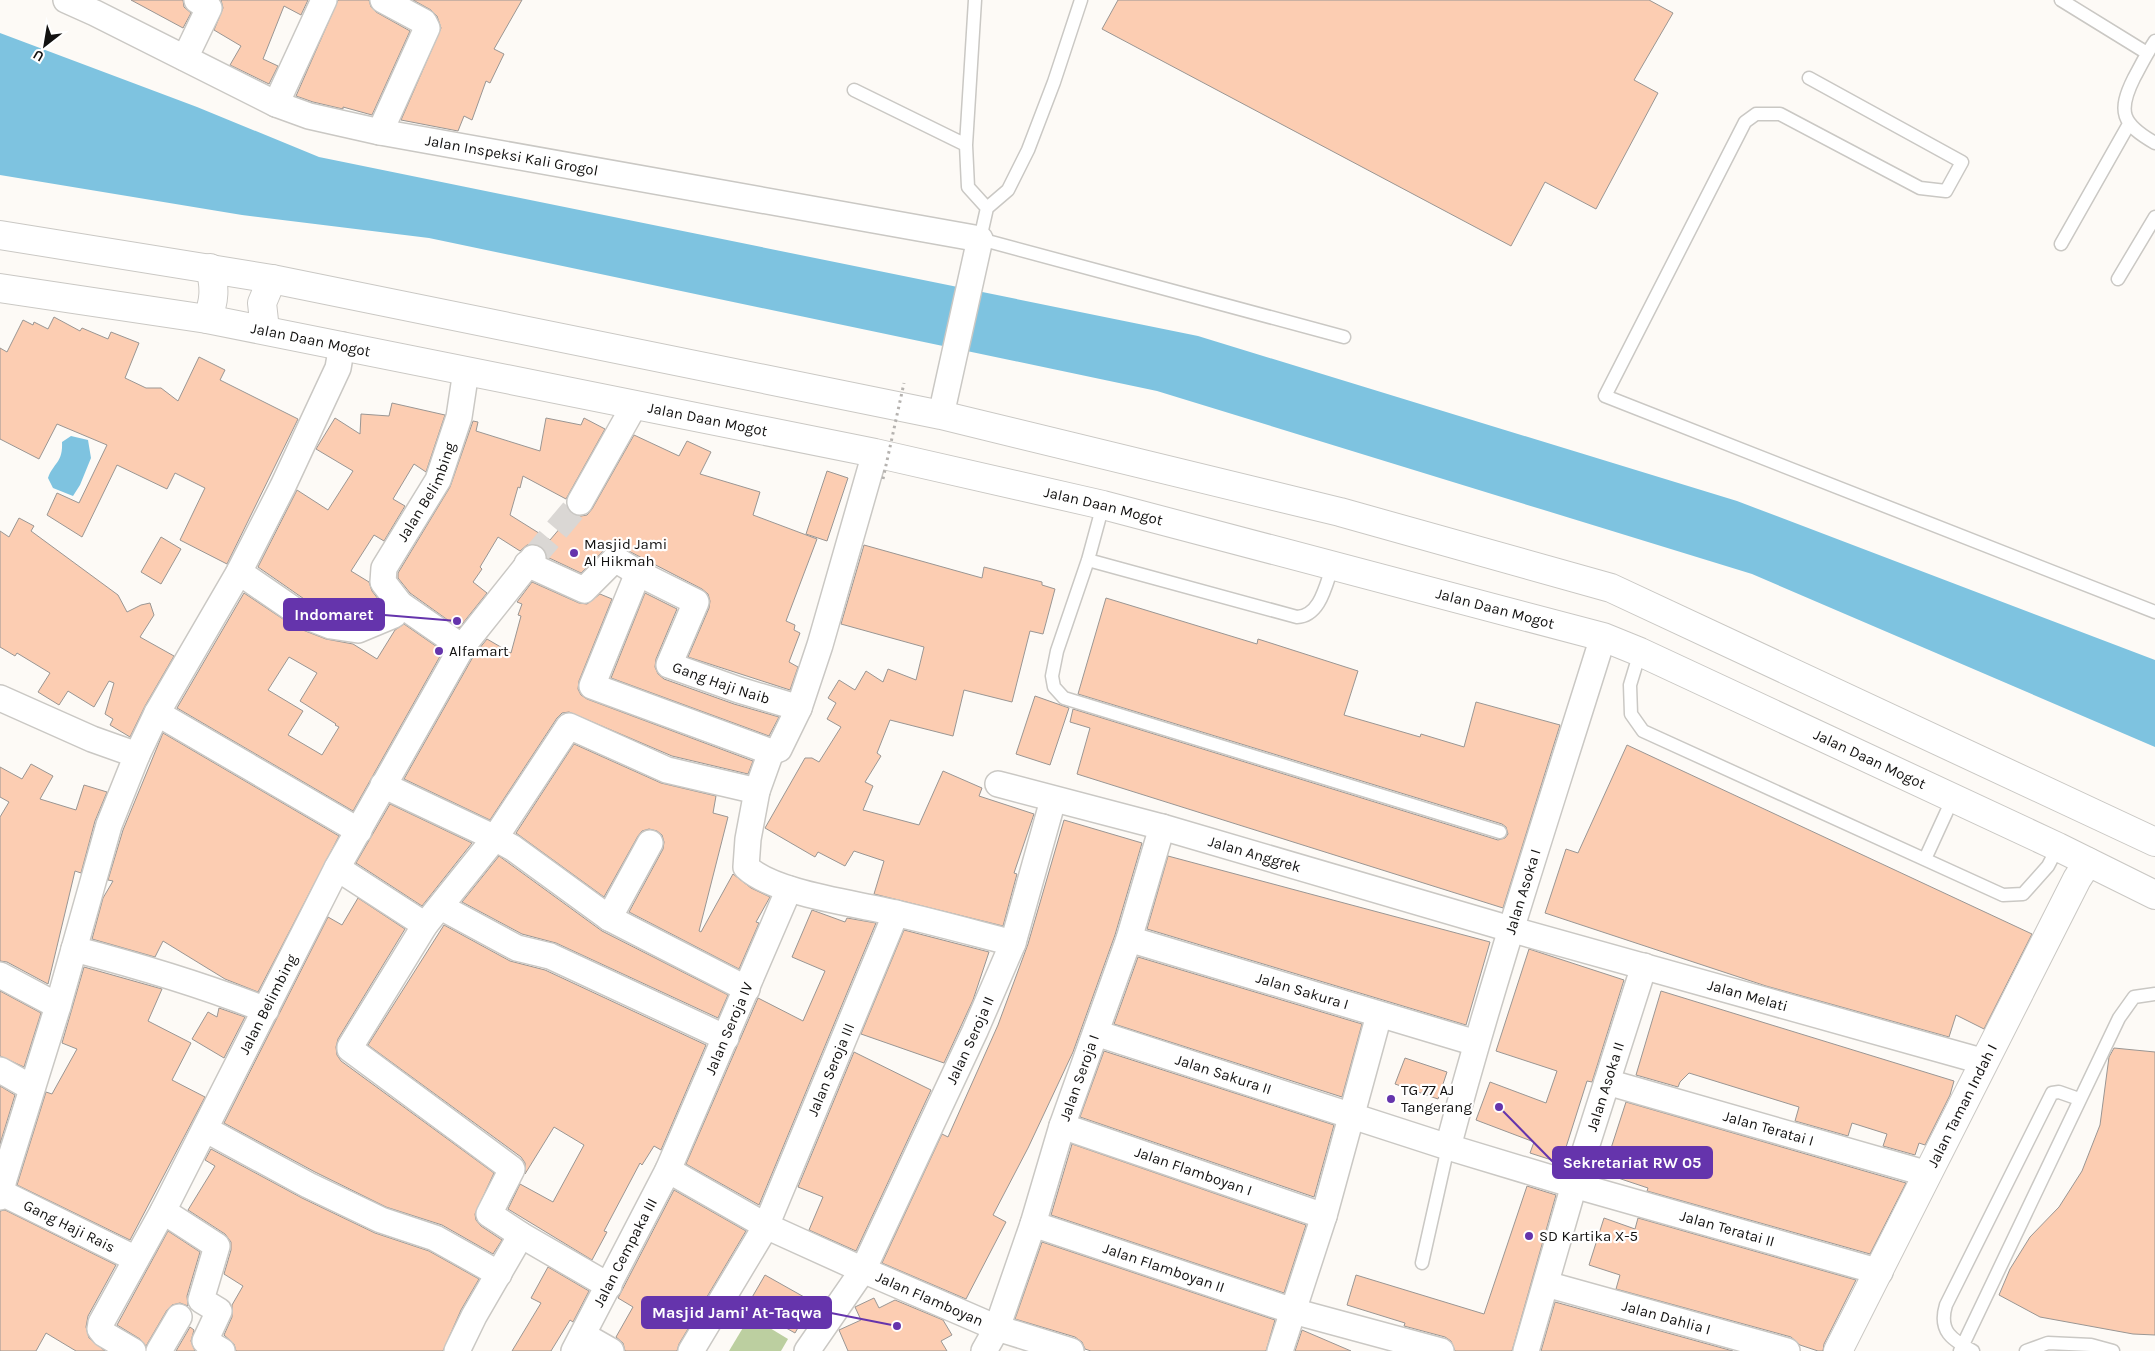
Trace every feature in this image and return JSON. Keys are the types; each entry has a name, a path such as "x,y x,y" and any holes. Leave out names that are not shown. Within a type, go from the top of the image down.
{"main road":[{"path":"0,235 272,279 942,407 1340,512 1610,588 2155,842"},
{"path":"207,319 212,308 215,292 210,268"},
{"path":"265,330 262,303 272,279"},
{"name":"Jalan Daan Mogot","path":"0,288 207,319 342,344 634,406 875,453 1103,505 1603,637 1640,652 2058,847 2155,895"},
{"name":"Jalan Taman Indah I","path":"1838,1351 1880,1272 2077,879 2088,862"}],"street":[{"name":"Jalan Inspeksi Kali Grogol","path":"66,0 276,104 309,116 380,132 979,242"},
{"path":"185,58 209,8 197,0"},
{"path":"276,104 324,0"},
{"path":"380,132 427,28 424,22 383,0"},
{"path":"942,407 979,242"},
{"path":"1,1186 58,1006 109,825 137,755 156,713 239,572 338,368 342,344"},
{"name":"Jalan Belimbing","path":"462,647 400,604 383,582 384,568 438,480 459,417 466,371"},
{"path":"580,502 634,406"},
{"path":"638,573 592,686 771,752 779,749 799,708 820,645 875,453"},
{"name":"Gang Haji Naib","path":"530,561 584,590 615,559 638,573 696,602 669,665 799,708"},
{"name":"Jalan Belimbing","path":"133,1351 104,1334 100,1329 101,1323 163,1211 337,868 359,832 383,785 462,647 530,561"},
{"path":"239,572 300,614 330,626 358,630 394,616 400,604"},
{"name":"Jalan Asoka I","path":"1448,1147 1476,1043 1510,929 1603,637"},
{"path":"0,698 84,736 137,755"},
{"path":"156,713 359,832"},
{"path":"609,1286 521,1235 489,1214 512,1170 350,1049 433,916 495,838 569,726 667,770 757,790"},
{"path":"771,752 757,790 748,839 746,867 753,874 789,889 896,913 1013,944"},
{"name":"Jalan Anggrek","path":"998,784 1053,800 1162,827 1510,929"},
{"path":"383,785 514,848 609,918 747,989"},
{"name":"Jalan Seroja II","path":"808,1351 863,1270 975,1031 1013,944 1053,800"},
{"name":"Jalan Seroja I","path":"984,1351 997,1328 1033,1224 1062,1126 1129,939 1162,827"},
{"path":"609,918 650,843"},
{"path":"337,868 433,916 517,948 550,956 726,1038"},
{"name":"Jalan Seroja IV","path":"668,1170 789,889"},
{"name":"Jalan Seroja III","path":"691,1351 766,1226 896,913"},
{"name":"Jalan Melati","path":"1510,929 1985,1062"},
{"name":"Jalan Sakura I","path":"1129,939 1476,1043"},
{"path":"74,949 142,966 217,991 266,1010"},
{"name":"Jalan Asoka II","path":"1526,1351 1574,1185 1644,966"},
{"path":"0,975 58,1006"},
{"path":"1280,1351 1324,1216 1379,1015"},
{"name":"Jalan Sakura II","path":"1096,1033 1351,1116"},
{"path":"0,1070 32,1088"},
{"name":"Jalan Teratai I","path":"1607,1082 1928,1174"},
{"path":"1351,1116 1574,1185"},
{"name":"Jalan Flamboyan I","path":"1062,1126 1324,1216"},
{"path":"205,1129 308,1185 377,1218 435,1238 499,1274"},
{"name":"Jalan Flamboyan","path":"668,1170 766,1226 863,1270 997,1328 1071,1351"},
{"name":"Jalan Cempaka III","path":"611,1351 578,1343 668,1170"},
{"name":"Jalan Teratai II","path":"1574,1185 1880,1272"},
{"name":"Gang Haji Rais","path":"1,1186 136,1259"},
{"path":"163,1211 217,1246 201,1300 219,1312 205,1341 222,1351"},
{"name":"Jalan Flamboyan II","path":"1033,1224 1293,1312"},
{"path":"457,1351 474,1316 521,1235"},
{"name":"Jalan Dahlia I","path":"1546,1284 1787,1351"},
{"path":"1293,1312 1441,1351"},
{"path":"159,1351 179,1317"}],"lane":[{"path":"975,0 966,145 968,187 987,208"},
{"path":"1081,0 1054,82 1028,150 1008,190 987,208 979,242 1344,337"},
{"path":"2061,0 2147,53"},
{"path":"2155,40 2124,98 2124,114 2129,124 2155,143"},
{"path":"1810,78 1962,162 1946,191 1920,188 1780,114 1756,114 1745,122 1604,396 2155,612"},
{"path":"854,90 966,145"},
{"path":"2061,244 2129,124"},
{"path":"2118,279 2155,217"},
{"path":"1103,505 1088,560 1058,650 1052,676 1054,687 1064,698 1500,832"},
{"path":"1088,560 1297,617 1304,617 1312,611 1320,600 1333,565"},
{"path":"1640,652 1630,685 1631,714 1643,731 2003,895 2023,894 2048,866 2058,847"},
{"path":"1925,859 1952,798"},
{"path":"2079,1099 2059,1092 2052,1093 1946,1305 1942,1318 1944,1329 1965,1349 2079,1099 2119,1018 2134,997 2155,994"},
{"path":"1422,1263 1448,1147"},
{"path":"2026,1351 2048,1343 2092,1345 2114,1351"}],"path":[{"path":"883,479 904,383"}],"green space":[{"path":"750,1316 788,1339 781,1351 729,1351"}],"water":[{"path":"0,33 197,107 319,157 1198,336 1737,501 2155,660 2155,747 1752,574 1157,391 429,238 242,215 0,175"},
{"path":"71,436 88,440 91,458 80,485 73,496 53,488 48,478 60,458 62,442"}],"building":[{"path":"131,0 183,0 184,7 191,13 183,28"},
{"path":"221,0 308,0 301,15 284,6 263,59 278,66 269,84 230,65 241,46 214,30 223,8"},
{"path":"338,0 369,0 371,7 376,12 410,31 372,115 343,107 343,109 313,102 296,96"},
{"path":"413,0 522,0 494,49 504,54 490,83 486,81 472,120 464,116 458,131 401,120 441,28 437,16 431,10"},
{"path":"1118,0 1649,0 1673,13 1634,80 1658,93 1596,209 1545,182 1511,246 1102,29"},
{"path":"54,317 80,331 82,328 108,339 111,332 139,343 125,378 146,388 161,388 178,401 199,357 225,370 220,380 298,419 227,564 180,540 205,488 175,473 167,489 117,465 82,537 47,515 57,493 79,503 107,445 57,424 39,459 0,439 0,348 7,352 23,320 33,325 34,322 48,329"},
{"path":"392,403 445,415 426,472 414,464 393,499 405,506 384,541 374,535 351,571 369,582 372,591 382,604 356,615 335,612 307,601 258,567 297,490 328,510 353,471 316,449 335,418 360,434 361,414 389,416"},
{"path":"546,418 581,425 584,418 605,429 566,499 523,476 510,515 550,540 572,514 587,515 592,509 634,435 679,456 687,441 711,452 700,474 760,492 753,515 817,539 786,621 795,625 794,630 800,633 789,662 798,667 790,690 688,657 709,608 708,594 702,589 617,545 605,549 581,573 547,557 542,547 536,544 527,545 520,551 498,537 480,567 482,569 473,582 487,593 459,628 410,593 398,578 398,573 450,487 473,421 478,422 476,431 540,451"},
{"path":"827,471 848,478 827,541 806,534"},
{"path":"19,518 34,526 31,531 118,595 127,612 150,603 154,615 140,637 174,656 145,706 130,737 110,725 113,719 105,714 114,683 109,681 94,707 68,691 59,705 38,692 50,673 17,653 15,656 0,647 0,531 9,537"},
{"path":"161,537 181,549 161,584 141,572"},
{"path":"864,545 982,578 984,567 1042,582 1042,585 1055,589 1043,634 1030,631 1012,702 964,690 953,736 890,720 877,753 881,756 865,782 873,786 863,810 919,825 943,771 982,788 979,796 1034,814 1014,873 1017,874 1003,926 874,894 884,861 854,851 845,866 818,852 815,857 765,828 805,758 812,758 819,762 841,727 827,719 836,703 828,698 839,680 855,690 866,671 883,682 888,669 916,680 924,647 841,624"},
{"path":"532,582 579,603 587,604 600,594 612,599 579,681 578,689 581,695 587,699 753,761 748,774 672,756 569,712 562,713 557,718 490,820 404,779 474,655 487,639 511,653 521,616 518,615 522,604 517,602"},
{"path":"244,593 295,627 326,639 353,644 377,659 395,630 404,624 443,651 353,811 177,708","holes":["289,657 317,673 300,701 339,727 322,755 288,735 303,711 268,690"]},
{"path":"645,593 677,609 656,659 655,667 658,674 664,679 734,704 779,717 769,736 611,678"},
{"path":"1106,598 1257,644 1258,639 1358,671 1344,715 1420,737 1421,734 1464,747 1476,702 1560,725 1503,908 1077,774 1090,728 1070,722 1073,709 1498,840 1505,838 1508,834 1506,827 1502,824 1078,694"},
{"path":"1035,696 1069,708 1050,765 1016,754"},
{"path":"163,733 339,836 258,992 225,979 163,941 155,957 92,939 103,898 113,881 108,880 123,830"},
{"path":"574,744 661,783 716,796 713,813 728,817 699,931 701,932 733,874 751,888 770,897 756,922 759,923 739,969 629,912 663,849 662,835 657,831 649,829 642,831 604,897 516,833"},
{"path":"1627,745 2032,934 1984,1029 1956,1015 1949,1037 1766,986 1545,913 1566,849 1578,853"},
{"path":"31,764 53,776 40,799 76,810 84,785 107,792 95,821 81,873 75,871 48,984 7,962 0,961 0,817 9,802 0,797 0,767 22,779"},
{"path":"390,804 472,843 422,906 356,863"},
{"path":"1064,820 1142,843 1115,935 1073,1052 1028,1148 993,1215 1006,1222 966,1299 882,1263 942,1134 948,1137 998,1025 1028,944"},
{"path":"499,856 602,931 728,995 718,1018 556,943 522,934 462,902"},
{"path":"1168,856 1490,942 1466,1025 1147,929"},
{"path":"358,898 405,929 338,1039 337,1055 341,1061 494,1173 475,1214 476,1220 481,1226 502,1240 493,1254 442,1225 386,1207 315,1172 224,1123 328,917 342,925"},
{"path":"812,910 845,922 847,918 876,923 759,1205 686,1164 758,998 803,1021 825,971 792,957"},
{"path":"444,925 510,961 545,970 706,1045 661,1150 654,1146 642,1165 640,1163 604,1231 607,1232 592,1260 508,1209 520,1184 553,1202 584,1145 554,1127 525,1174 525,1163 521,1157 368,1045"},
{"path":"904,930 989,952 973,1000 944,1063 861,1034"},
{"path":"1529,949 1624,980 1592,1082 1587,1081 1561,1163 1530,1153 1534,1142 1476,1120 1490,1082 1546,1103 1557,1071 1496,1051"},
{"path":"1138,957 1362,1024 1342,1097 1114,1024"},
{"path":"84,967 162,989 148,1021 191,1043 172,1080 205,1097 130,1240 17,1185 46,1092 52,1094 77,1049 62,1043"},
{"path":"0,991 41,1013 24,1067 0,1056"},
{"path":"1661,991 1954,1081 1950,1095 1925,1145 1919,1143 1915,1155 1883,1146 1887,1134 1852,1123 1848,1136 1795,1121 1799,1107 1689,1073 1680,1082 1678,1087 1636,1075"},
{"path":"219,1008 245,1017 224,1058 192,1039 208,1012 217,1017"},
{"path":"2114,1048 2155,1052 2155,1335 2133,1334 2040,1317 1999,1295 2010,1269 2030,1237 2059,1207 2082,1171 2100,1125 2109,1057"},
{"path":"1104,1051 1334,1125 1314,1197 1080,1117"},
{"path":"854,1052 931,1090 856,1251 809,1230 823,1197 798,1187"},
{"path":"1405,1058 1447,1072 1438,1099 1395,1084"},
{"path":"0,1086 15,1095 0,1144"},
{"path":"1626,1102 1906,1183 1870,1254 1647,1191 1648,1188 1603,1173"},
{"path":"1072,1144 1306,1225 1284,1293 1051,1215"},
{"path":"211,1149 302,1198 375,1233 429,1251 479,1279 461,1310 443,1351 236,1351 234,1344 224,1335 232,1317 232,1305 243,1286 224,1274 231,1250 231,1242 225,1234 188,1210 215,1166 205,1160"},
{"name":"SD Kartika X-5","path":"1527,1186 1556,1195 1512,1351 1455,1351 1451,1341 1445,1337 1404,1326 1405,1323 1347,1305 1356,1275 1484,1314"},
{"path":"674,1190 746,1231 679,1344 677,1351 625,1351 623,1343 616,1337 633,1307 618,1298"},
{"path":"5,1210 116,1265 88,1316 86,1327 89,1338 105,1351 76,1351 46,1333 36,1351 0,1351 0,1211"},
{"path":"1604,1218 1635,1229 1638,1218 1856,1280 1824,1344 1823,1351 1818,1351 1800,1345 1791,1337 1616,1289 1620,1275 1589,1265"},
{"path":"168,1231 200,1252 187,1296 188,1306 180,1303 172,1305 167,1310 146,1346 140,1339 117,1325"},
{"path":"1042,1242 1275,1320 1266,1351 1091,1351 1085,1349 1082,1342 1075,1337 1015,1319"},
{"path":"548,1267 589,1291 573,1322 570,1320 551,1351 512,1351 541,1303 531,1298"},
{"path":"765,1275 813,1302 795,1333 747,1306"},
{"path":"874,1298 879,1308 895,1300 943,1320 952,1335 941,1341 947,1351 848,1351 839,1330 861,1320 855,1307"},
{"path":"1555,1302 1733,1351 1541,1351"},
{"path":"190,1327 194,1330 191,1341 195,1351 176,1351"},
{"path":"1302,1330 1351,1351 1295,1351"}],"tunnel":[{"path":"533,558 580,502"}],"place":[{"name":"Masjid Jami Al Hikmah","path":"574,553"},
{"name":"Indomaret","path":"457,621"},
{"name":"Alfamart","path":"439,651"},
{"name":"TG 77 AJ Tangerang","path":"1391,1099"},
{"name":"Sekretariat RW 05","path":"1499,1107"},
{"name":"SD Kartika X-5","path":"1529,1236"},
{"name":"Masjid Jami' At-Taqwa","path":"897,1326"}]}
